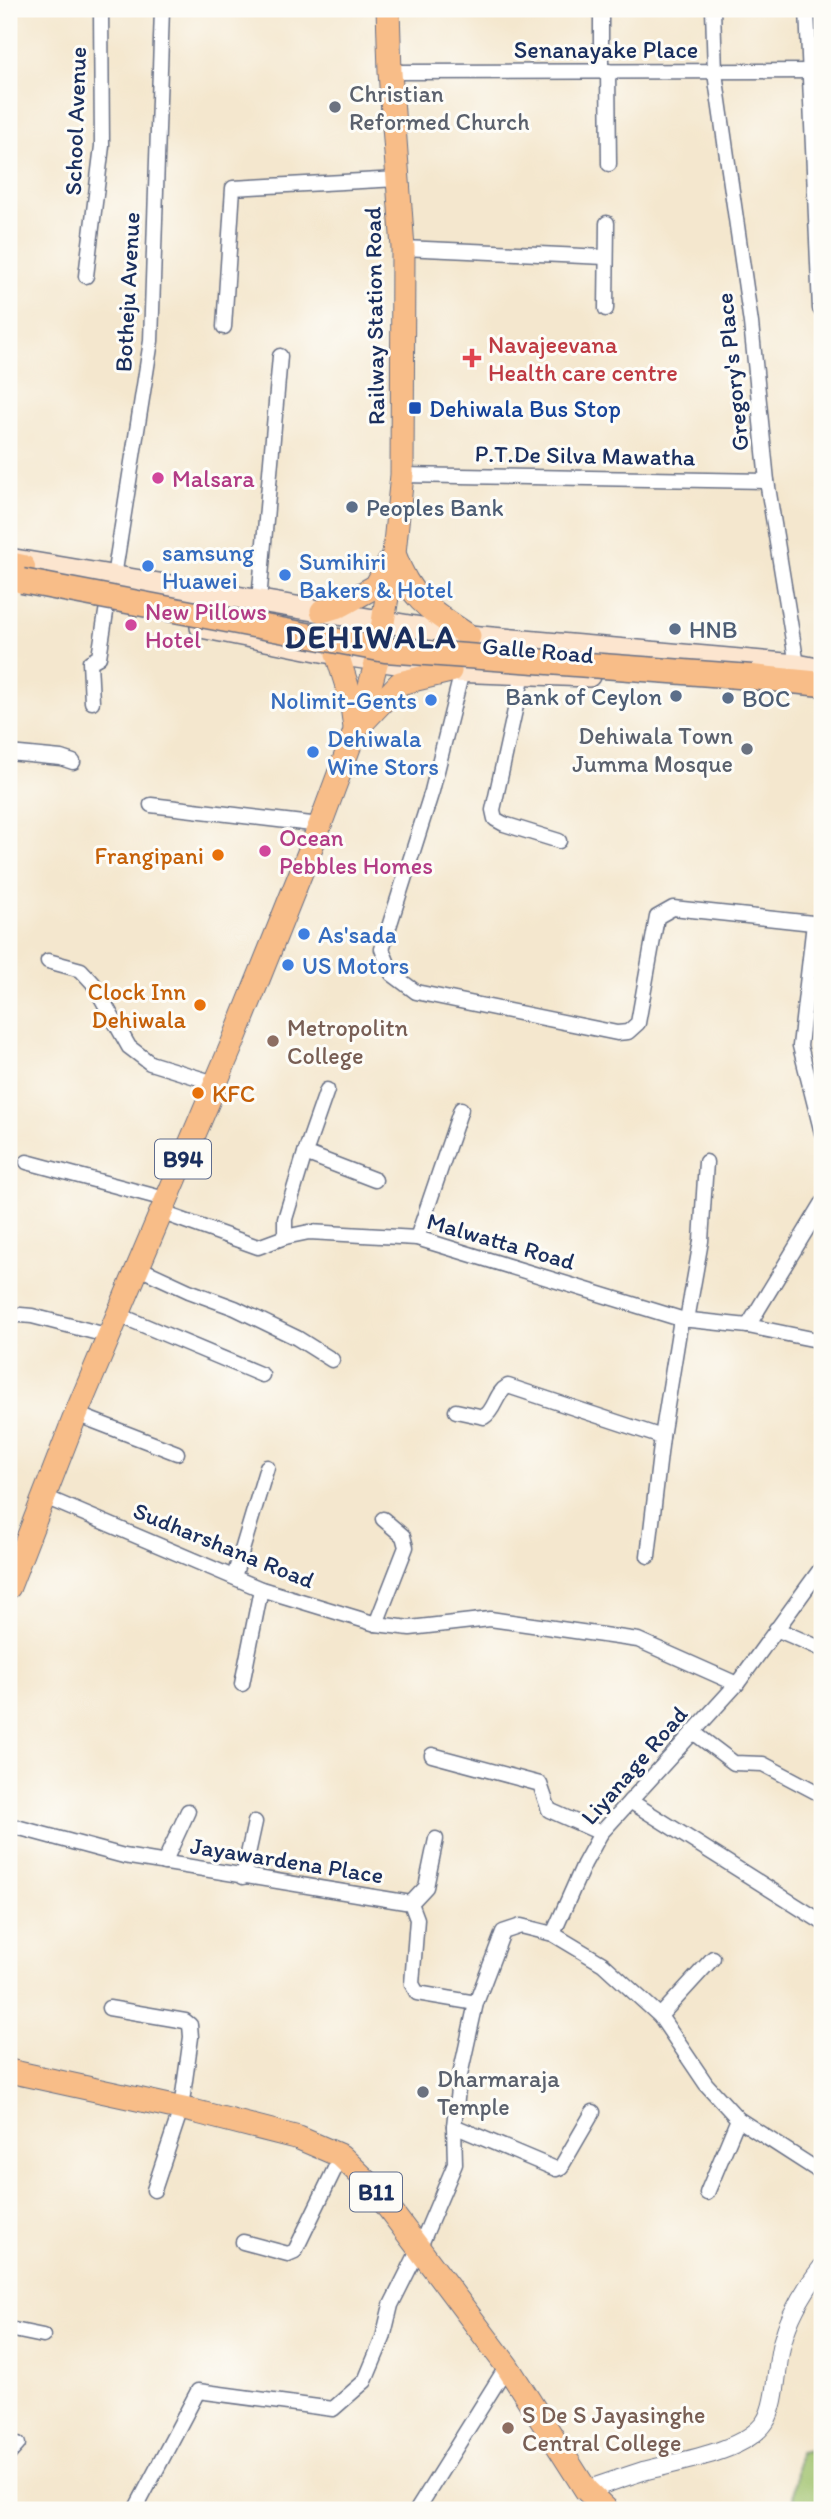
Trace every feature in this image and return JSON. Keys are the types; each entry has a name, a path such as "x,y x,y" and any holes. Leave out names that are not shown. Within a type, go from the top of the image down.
{"highway":[{"name":"Galle Road","path":"13,573 386,650 752,673 813,674"}],"main road":[{"name":"Railway Station Road","path":"377,660 394,554 402,475 403,248 388,9"},
{"path":"322,611 342,605 376,586 394,554"},
{"path":"394,554 403,580 424,606 469,636"},
{"path":"13,573 114,577 469,636 813,674"},
{"path":"13,573 107,606 337,654 456,671 531,674 813,674"},
{"path":"275,642 282,638 288,625 284,605"},
{"path":"531,674 534,647 542,643"},
{"path":"337,654 351,699 356,731"},
{"name":"B94","path":"9,1587 76,1414 139,1268 320,825 356,731 377,660"},
{"path":"356,731 377,705 400,684 456,671"},
{"name":"B11","path":"9,2071 299,2138 341,2156 372,2186 507,2366 586,2490 607,2510"}],"street":[{"name":"School Avenue","path":"86,276 102,146 101,9"},
{"name":"Botheju Avenue","path":"114,577 151,341 162,9"},
{"path":"601,9 609,164"},
{"name":"Gregory's Place","path":"713,9 715,73 751,323 767,481 813,674"},
{"path":"807,9 816,71 820,309"},
{"name":"Senanayake Place","path":"390,72 816,71"},
{"path":"224,327 233,188 398,179"},
{"path":"606,309 607,223"},
{"path":"403,248 605,257"},
{"path":"259,601 280,356"},
{"name":"P.T.De Silva Mawatha","path":"402,475 767,481"},
{"path":"92,702 90,662 99,657 107,606"},
{"path":"456,671 432,791 382,949 392,974 416,992 617,1033 628,1032 638,1023 657,917 665,912 673,908 818,923 800,1046 822,1133"},
{"path":"531,674 493,810 495,819 504,824 559,841"},
{"path":"9,753 61,758 73,762"},
{"path":"151,805 320,825"},
{"path":"48,961 81,970 93,983 129,1047 150,1063 215,1083"},
{"path":"285,1237 285,1219 327,1090"},
{"path":"417,1238 461,1109"},
{"path":"306,1153 374,1180"},
{"name":"Malwatta Road","path":"27,1162 163,1205 258,1247 309,1231 417,1238 684,1319 748,1326 822,1340"},
{"path":"648,1556 662,1437 701,1241 706,1162"},
{"path":"748,1326 822,1204"},
{"path":"139,1268 189,1291 235,1307 297,1338 332,1360"},
{"path":"9,1314 114,1326 262,1375"},
{"path":"456,1411 484,1417 489,1414 501,1390 508,1387 662,1437"},
{"path":"76,1414 177,1453"},
{"path":"234,1577 267,1466"},
{"name":"Sudharshana Road","path":"45,1497 261,1589 376,1624 410,1628 490,1619 638,1640 737,1684"},
{"path":"376,1624 406,1547 403,1536 383,1519"},
{"name":"Liyanage Road","path":"554,1934 584,1864 601,1833 737,1684 776,1629 819,1577"},
{"path":"242,1684 261,1589"},
{"path":"776,1629 822,1649"},
{"path":"693,1732 734,1763 763,1764 822,1795"},
{"path":"432,1755 540,1784 549,1810 601,1833"},
{"path":"630,1801 822,1922"},
{"path":"164,1863 188,1811"},
{"path":"243,1877 255,1822"},
{"name":"Jayawardena Place","path":"9,1825 124,1856 411,1903 417,1919 412,1984 416,1993 476,2003"},
{"path":"411,1903 426,1887 436,1839"},
{"path":"135,2510 198,2391 333,2409 365,2381 383,2338 391,2305 419,2249 455,2164 454,2126 459,2080 476,2003 503,1932 521,1926 554,1934 603,1964 660,2016 706,2084 737,2119 822,2173"},
{"path":"660,2016 713,1958"},
{"path":"110,2008 185,2021 190,2025 191,2037 181,2109 154,2190"},
{"path":"454,2126 556,2169 561,2167 593,2112"},
{"path":"706,2193 737,2119"},
{"path":"243,2242 288,2254 295,2251 341,2156"},
{"path":"586,2490 643,2471 697,2459 744,2440 765,2421 782,2343 794,2312 822,2267"},
{"path":"9,2329 43,2336"},
{"path":"417,2510 507,2366"}],"green space":[{"path":"822,2405 822,2510 793,2510 799,2452 817,2449 819,2439 814,2413"}],"place":[{"name":"Christian Reformed Church","path":"335,107"},
{"name":"Navajeevana Health care centre","path":"472,358"},
{"name":"Dehiwala Bus Stop","path":"415,408"},
{"name":"Malsara","path":"158,478"},
{"name":"Peoples Bank","path":"352,507"},
{"name":"samsung Huawei","path":"148,566"},
{"name":"Sumihiri Bakers & Hotel","path":"285,575"},
{"name":"New Pillows Hotel","path":"131,625"},
{"name":"HNB","path":"675,629"},
{"name":"Bank of Ceylon","path":"676,696"},
{"name":"BOC","path":"728,698"},
{"name":"Nolimit-Gents","path":"431,700"},
{"name":"Dehiwala Town Jumma Mosque","path":"747,749"},
{"name":"Dehiwala Wine Stors","path":"313,752"},
{"name":"Ocean Pebbles Homes","path":"265,851"},
{"name":"Frangipani","path":"218,855"},
{"name":"As'sada","path":"304,934"},
{"name":"US Motors","path":"288,965"},
{"name":"Clock Inn Dehiwala","path":"200,1005"},
{"name":"Metropolitn College","path":"273,1041"},
{"name":"KFC","path":"198,1093"},
{"name":"Dharmaraja Temple","path":"423,2092"},
{"name":"S De S Jayasinghe Central College","path":"508,2428"}],"district":[{"name":"DEHIWALA","path":"371,637"}]}
